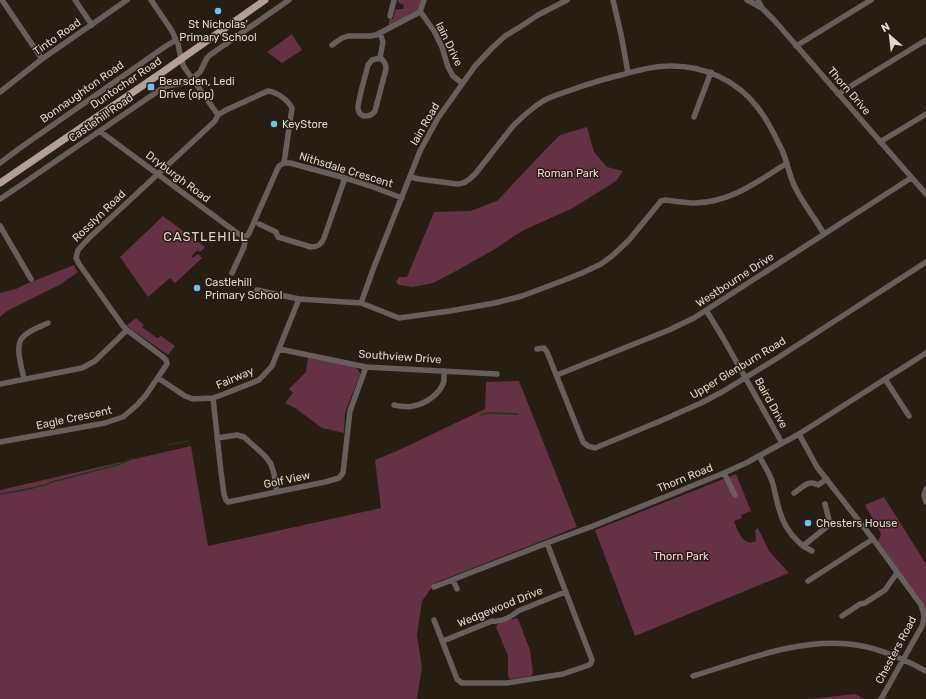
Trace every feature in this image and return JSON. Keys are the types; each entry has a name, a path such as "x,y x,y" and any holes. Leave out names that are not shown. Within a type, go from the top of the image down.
{"main road":[{"name":"Duntocher Road","path":"0,183 181,59 264,0"}],"street":[{"path":"2,0 42,59"},
{"path":"75,0 92,25"},
{"name":"Tinto Road","path":"0,92 42,59 127,0"},
{"path":"151,0 172,31 179,48 184,67 218,115 268,91 282,97 290,104 292,108 284,163 279,166 277,170 250,231 246,236 244,247 232,273"},
{"path":"192,79 200,72 210,55 289,0"},
{"path":"390,16 394,0"},
{"path":"332,45 348,36 370,36 382,32 415,15 420,11 424,0"},
{"name":"Iain Road","path":"360,304 420,151 432,128 462,83 484,55 506,36 538,15 567,0"},
{"path":"613,0 628,73"},
{"path":"747,0 762,8"},
{"name":"Thorn Drive","path":"758,0 762,8 926,194"},
{"path":"796,46 871,0"},
{"name":"Iain Drive","path":"420,11 442,47 448,67 453,76 462,83"},
{"path":"380,58 383,42 382,32"},
{"name":"Bonnaughton Road","path":"0,163 26,143 176,40"},
{"path":"838,94 926,40"},
{"path":"380,58 385,62 386,69 377,108 373,114 365,117 360,114 358,109 362,88 368,65 372,60 380,58"},
{"path":"410,177 457,184 464,183 476,174 516,123 534,107 551,98 594,82 658,67 668,66 697,69 711,72 720,76 744,92 759,108 782,150 794,184 824,234"},
{"path":"694,117 711,72"},
{"name":"Castlehill Road","path":"0,199 161,89 167,86 184,83 192,79"},
{"path":"880,142 926,114"},
{"name":"Rosslyn Road","path":"164,357 122,326 76,258 78,250 89,238 215,121 218,115"},
{"name":"Dryburgh Road","path":"100,131 237,233 246,236"},
{"name":"Nithsdale Crescent","path":"284,163 290,163 345,178 402,198"},
{"path":"257,290 300,300 360,304 399,318 474,308 495,303 522,296 582,273 601,264 629,240 661,201 665,200 696,203 712,202 724,199 744,190 786,163"},
{"path":"259,224 276,232 278,236 311,247 320,245 324,238 345,178"},
{"name":"Westbourne Drive","path":"557,375 669,330 694,318 911,178"},
{"path":"0,226 31,279"},
{"name":"Upper Glenburn Road","path":"537,349 546,349 583,442 588,446 595,448 658,422 722,392 926,262"},
{"name":"Fairway","path":"158,378 185,396 193,398 213,398 259,380 272,366 300,300"},
{"name":"Baird Drive","path":"706,310 782,443"},
{"path":"24,379 18,350 20,340 28,332 48,323"},
{"path":"0,384 77,370 96,361 127,330"},
{"name":"Southview Drive","path":"279,349 366,367 497,374"},
{"name":"Thorn Road","path":"434,588 546,543 587,529 746,463 799,434 926,353"},
{"name":"Eagle Crescent","path":"0,442 105,423 123,417 146,395 158,378 167,364 164,357"},
{"name":"Golf View","path":"213,398 224,494 228,502 338,478 343,473 350,411 366,367"},
{"path":"394,405 412,407 428,400 439,390 444,381 444,371"},
{"path":"885,379 909,416"},
{"name":"Chesters Road","path":"799,434 817,467 873,539 924,611 925,617 922,626 881,699"},
{"path":"217,438 237,435 244,437 265,456 271,464 277,492"},
{"path":"759,456 771,479 778,510 785,526 796,540 812,551"},
{"path":"724,473 735,495"},
{"path":"794,493 808,483 813,482 818,487 827,479"},
{"path":"926,489 924,495 926,502"},
{"path":"803,546 829,525 824,504"},
{"path":"808,581 873,539"},
{"path":"434,620 457,679 462,683 507,683 563,674 589,665 592,660 546,543"},
{"path":"842,616 885,590 897,574"},
{"path":"453,580 457,589"},
{"name":"Wedgewood Drive","path":"443,641 492,621 498,621 512,616 518,611 565,592"},
{"path":"856,598 860,604"},
{"path":"693,676 773,652 816,644 849,644 886,653 926,671"}],"green space":[{"path":"398,0 422,0 420,6 415,12 388,26 390,18 393,19 395,10 403,9 404,5 399,3"},
{"path":"292,34 302,50 282,63 267,52"},
{"name":"Roman Park","path":"587,127 594,152 607,167 623,171 616,181 573,208 522,231 495,249 433,283 413,287 399,285 396,282 399,277 407,277 434,212 470,211 497,201 560,135"},
{"path":"163,216 205,247 200,252 198,250 191,256 193,258 198,254 202,258 175,283 170,278 148,297 120,257"},
{"path":"74,265 78,272 61,284 7,311 0,317 0,293 16,289"},
{"path":"136,318 144,325 142,327 157,338 161,336 175,346 168,355 127,325"},
{"path":"308,358 354,367 359,371 360,375 345,414 344,433 322,428 295,408 285,403 293,393 289,389 306,372"},
{"path":"519,381 577,527 435,583 422,601 417,635 422,668 417,698 419,699 0,699 0,490 191,446 208,546 381,508 375,460 485,409 486,382"},
{"name":"Thorn Park","path":"736,474 751,511 741,515 742,518 734,521 739,533 744,540 748,542 756,541 755,530 758,528 769,551 789,573 635,636 595,530"},
{"path":"884,497 926,564 926,612 919,598 902,580 877,544 881,534 865,505"},
{"path":"516,618 518,619 530,650 533,673 531,676 510,679 508,676 508,656 496,627 498,624"},
{"path":"855,694 864,699 810,699"}],"waterway":[{"path":"481,415 487,413 518,414"},
{"path":"167,445 189,441"},
{"path":"0,494 45,485 56,480 120,464 133,458"}],"place":[{"name":"St Nicholas' Primary School","path":"218,11"},
{"name":"Bearsden, Ledi Drive (opp)","path":"151,87"},
{"name":"KeyStore","path":"274,124"},
{"name":"Castlehill Primary School","path":"197,288"},
{"name":"Chesters House","path":"808,523"}],"district":[{"name":"CASTLEHILL","path":"206,236"}]}
